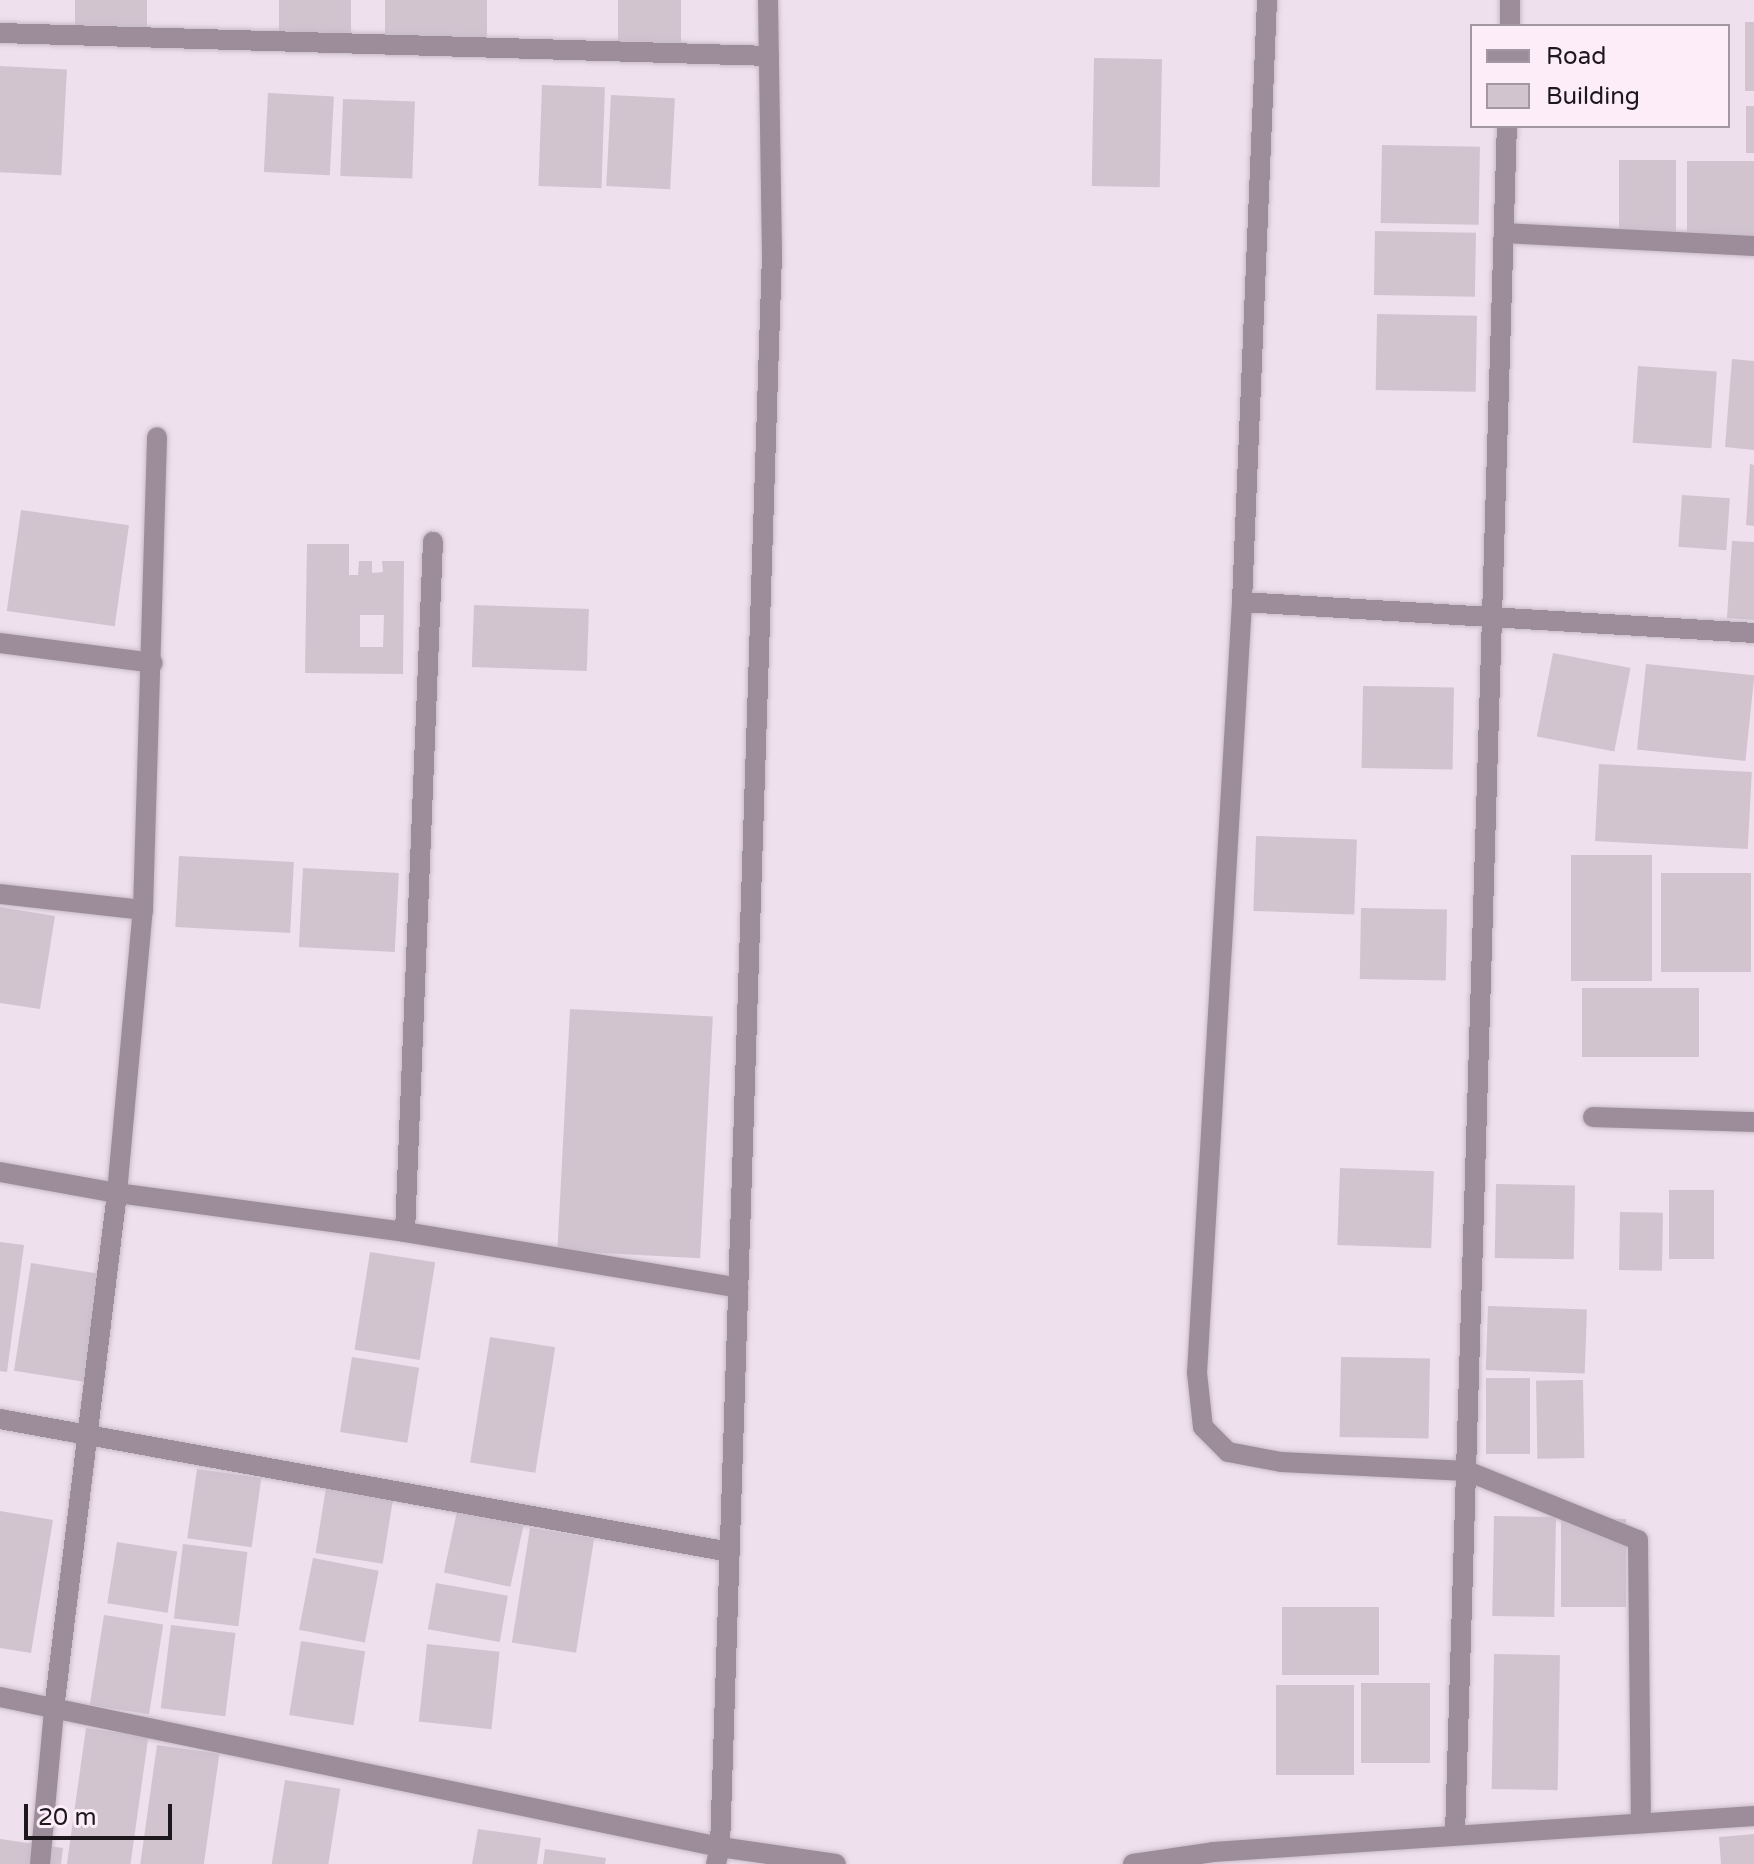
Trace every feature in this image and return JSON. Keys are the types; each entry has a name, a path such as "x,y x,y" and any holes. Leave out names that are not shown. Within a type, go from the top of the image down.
{"street":[{"path":"718,1855 772,254 768,0"},
{"path":"1267,0 1242,602 1197,1373 1203,1427 1228,1452 1281,1462 1467,1471 1638,1540 1641,1821"},
{"path":"1510,0 1510,24"},
{"path":"0,33 769,56"},
{"path":"1455,1834 1507,128"},
{"path":"1504,233 1754,246"},
{"path":"40,1864 54,1709 117,1193 143,910 153,663 157,437"},
{"path":"405,1232 433,542"},
{"path":"1242,602 1754,633"},
{"path":"0,643 153,663"},
{"path":"0,894 143,910"},
{"path":"1593,1117 1754,1122"},
{"path":"0,1172 117,1193 405,1232 738,1288"},
{"path":"0,1419 730,1552"},
{"path":"0,1697 718,1855 836,1864"},
{"path":"1133,1864 1278,1856 1455,1834 1754,1816"}],"building":[{"path":"75,0 147,0 147,45 75,45"},
{"path":"279,0 351,0 351,46 279,46"},
{"path":"385,0 487,0 487,50 385,50"},
{"path":"618,0 681,0 681,60 618,60"},
{"path":"1745,22 1754,22 1754,91 1745,91"},
{"path":"1094,58 1162,59 1160,187 1092,186"},
{"path":"0,66 67,70 61,175 0,172"},
{"path":"542,85 605,87 601,188 538,186"},
{"path":"268,93 334,96 330,175 264,172"},
{"path":"611,95 675,98 670,189 606,186"},
{"path":"343,99 415,102 412,178 340,176"},
{"path":"1746,106 1754,106 1754,153 1746,153"},
{"path":"1382,145 1480,147 1479,225 1381,223"},
{"path":"1619,160 1676,160 1676,235 1619,235"},
{"path":"1687,161 1754,161 1754,240 1687,240"},
{"path":"1375,231 1476,233 1475,297 1374,295"},
{"path":"1377,314 1477,316 1476,392 1376,390"},
{"path":"1732,359 1754,361 1754,450 1725,447"},
{"path":"1638,366 1717,372 1711,448 1633,443"},
{"path":"1750,464 1754,465 1754,526 1746,525"},
{"path":"1682,495 1730,498 1726,550 1678,547"},
{"path":"21,510 129,525 115,626 7,611"},
{"path":"1732,541 1754,542 1754,620 1727,618"},
{"path":"307,544 349,544 349,575 358,575 359,561 372,561 372,573 383,572 382,561 404,561 403,674 305,673","holes":["360,615 384,615 383,647 360,647"]},
{"path":"474,605 589,609 587,671 472,667"},
{"path":"1553,653 1631,668 1614,752 1537,736"},
{"path":"1646,664 1754,675 1745,761 1637,750"},
{"path":"1363,686 1454,688 1453,770 1362,768"},
{"path":"1599,764 1752,772 1748,849 1595,841"},
{"path":"1256,836 1357,840 1354,914 1253,911"},
{"path":"1571,855 1652,855 1652,981 1571,981"},
{"path":"179,856 294,862 290,933 175,927"},
{"path":"303,868 399,873 395,952 299,947"},
{"path":"1661,873 1751,873 1751,972 1661,972"},
{"path":"0,907 55,916 40,1009 0,1003"},
{"path":"1361,908 1447,910 1446,980 1360,979"},
{"path":"1582,988 1699,988 1699,1057 1582,1057"},
{"path":"570,1009 713,1016 700,1258 557,1251"},
{"path":"1340,1168 1434,1171 1431,1248 1337,1245"},
{"path":"1496,1184 1575,1185 1574,1259 1495,1258"},
{"path":"1669,1190 1714,1190 1714,1259 1669,1259"},
{"path":"1620,1212 1663,1213 1662,1271 1619,1270"},
{"path":"0,1242 24,1245 7,1372 0,1371"},
{"path":"370,1252 435,1262 420,1360 355,1350"},
{"path":"31,1263 109,1275 92,1383 14,1371"},
{"path":"1488,1306 1587,1309 1585,1373 1486,1370"},
{"path":"490,1337 555,1347 535,1473 470,1462"},
{"path":"352,1357 419,1368 407,1443 340,1432"},
{"path":"1341,1357 1430,1359 1429,1439 1340,1437"},
{"path":"1486,1378 1530,1378 1530,1454 1486,1454"},
{"path":"1583,1380 1584,1458 1537,1459 1536,1381"},
{"path":"197,1469 261,1478 252,1547 187,1538"},
{"path":"327,1481 394,1492 383,1564 316,1553"},
{"path":"0,1511 53,1520 31,1653 0,1648"},
{"path":"457,1511 524,1525 510,1587 444,1573"},
{"path":"1494,1516 1556,1517 1554,1617 1492,1616"},
{"path":"1561,1519 1626,1519 1626,1607 1561,1607"},
{"path":"530,1528 594,1538 576,1653 512,1643"},
{"path":"117,1542 177,1552 168,1613 107,1603"},
{"path":"183,1544 248,1552 238,1626 174,1618"},
{"path":"313,1558 379,1571 365,1642 299,1630"},
{"path":"436,1583 508,1596 500,1642 428,1629"},
{"path":"1282,1607 1379,1607 1379,1675 1282,1675"},
{"path":"104,1615 163,1624 149,1714 90,1705"},
{"path":"171,1625 236,1633 225,1716 161,1708"},
{"path":"301,1641 365,1651 353,1725 289,1715"},
{"path":"427,1644 500,1652 491,1729 419,1722"},
{"path":"1494,1654 1560,1655 1558,1790 1492,1789"},
{"path":"1361,1683 1430,1683 1430,1763 1361,1763"},
{"path":"1276,1685 1354,1685 1354,1775 1276,1775"},
{"path":"86,1728 148,1737 131,1864 67,1864"},
{"path":"157,1745 219,1754 204,1864 140,1864"},
{"path":"285,1780 340,1789 328,1864 272,1864"},
{"path":"478,1829 541,1838 537,1864 472,1864"},
{"path":"1754,1834 1754,1864 1721,1864 1719,1837"},
{"path":"0,1839 63,1848 61,1864 0,1864"},
{"path":"545,1849 606,1858 605,1864 543,1864"}]}
